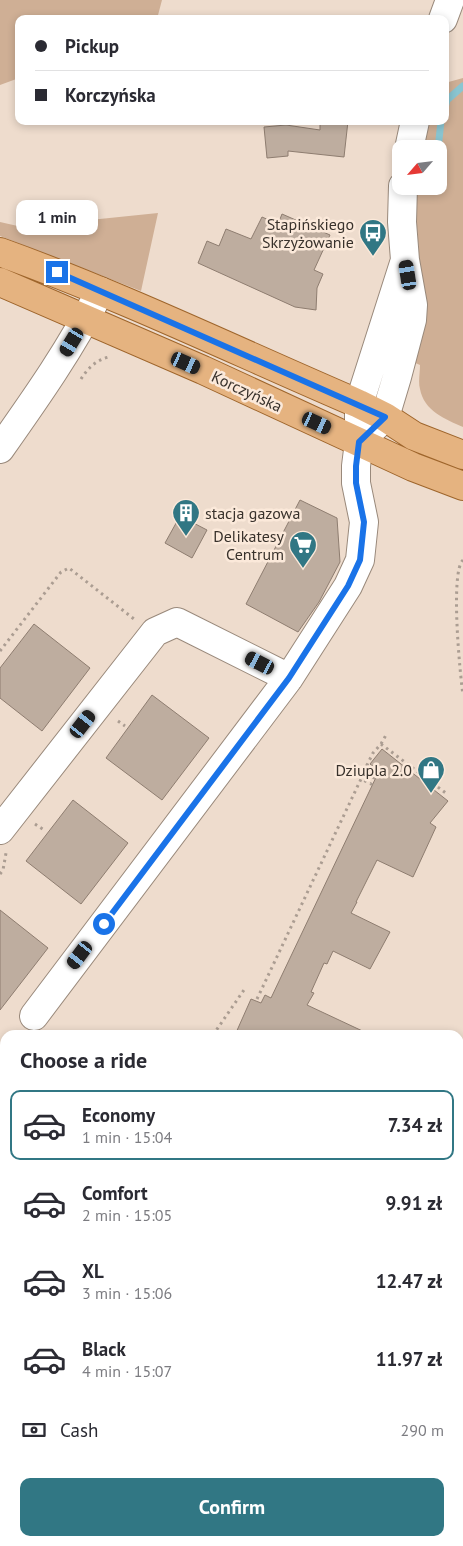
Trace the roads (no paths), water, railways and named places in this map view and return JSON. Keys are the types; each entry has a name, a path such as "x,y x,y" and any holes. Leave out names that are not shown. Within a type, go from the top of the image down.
{"main road":[{"name":"Korczyńska","path":"0,252 57,272 359,404 385,417 414,436 463,455"},
{"name":"Korczyńska","path":"0,282 210,374 413,468 463,486"}],"street":[{"path":"444,15 450,0"},
{"path":"411,140 414,125"},
{"path":"359,442 385,417 398,377 412,320 413,305 405,260 402,222 403,195"},
{"path":"34,1016 289,678 348,586 360,560 364,522 356,483 359,404 405,260"},
{"path":"0,449 59,364 86,319 100,291"},
{"path":"0,830 155,632 176,622 289,678"}],"waterway":[{"path":"449,98 463,86"},
{"path":"439,140 441,125"}],"place":[{"name":"Stapińskiego Skrzyżowanie","path":"373,257"},
{"name":"stacja gazowa","path":"186,537"},
{"name":"Delikatesy Centrum","path":"303,569"},
{"name":"Dziupla 2.0","path":"431,794"}]}
